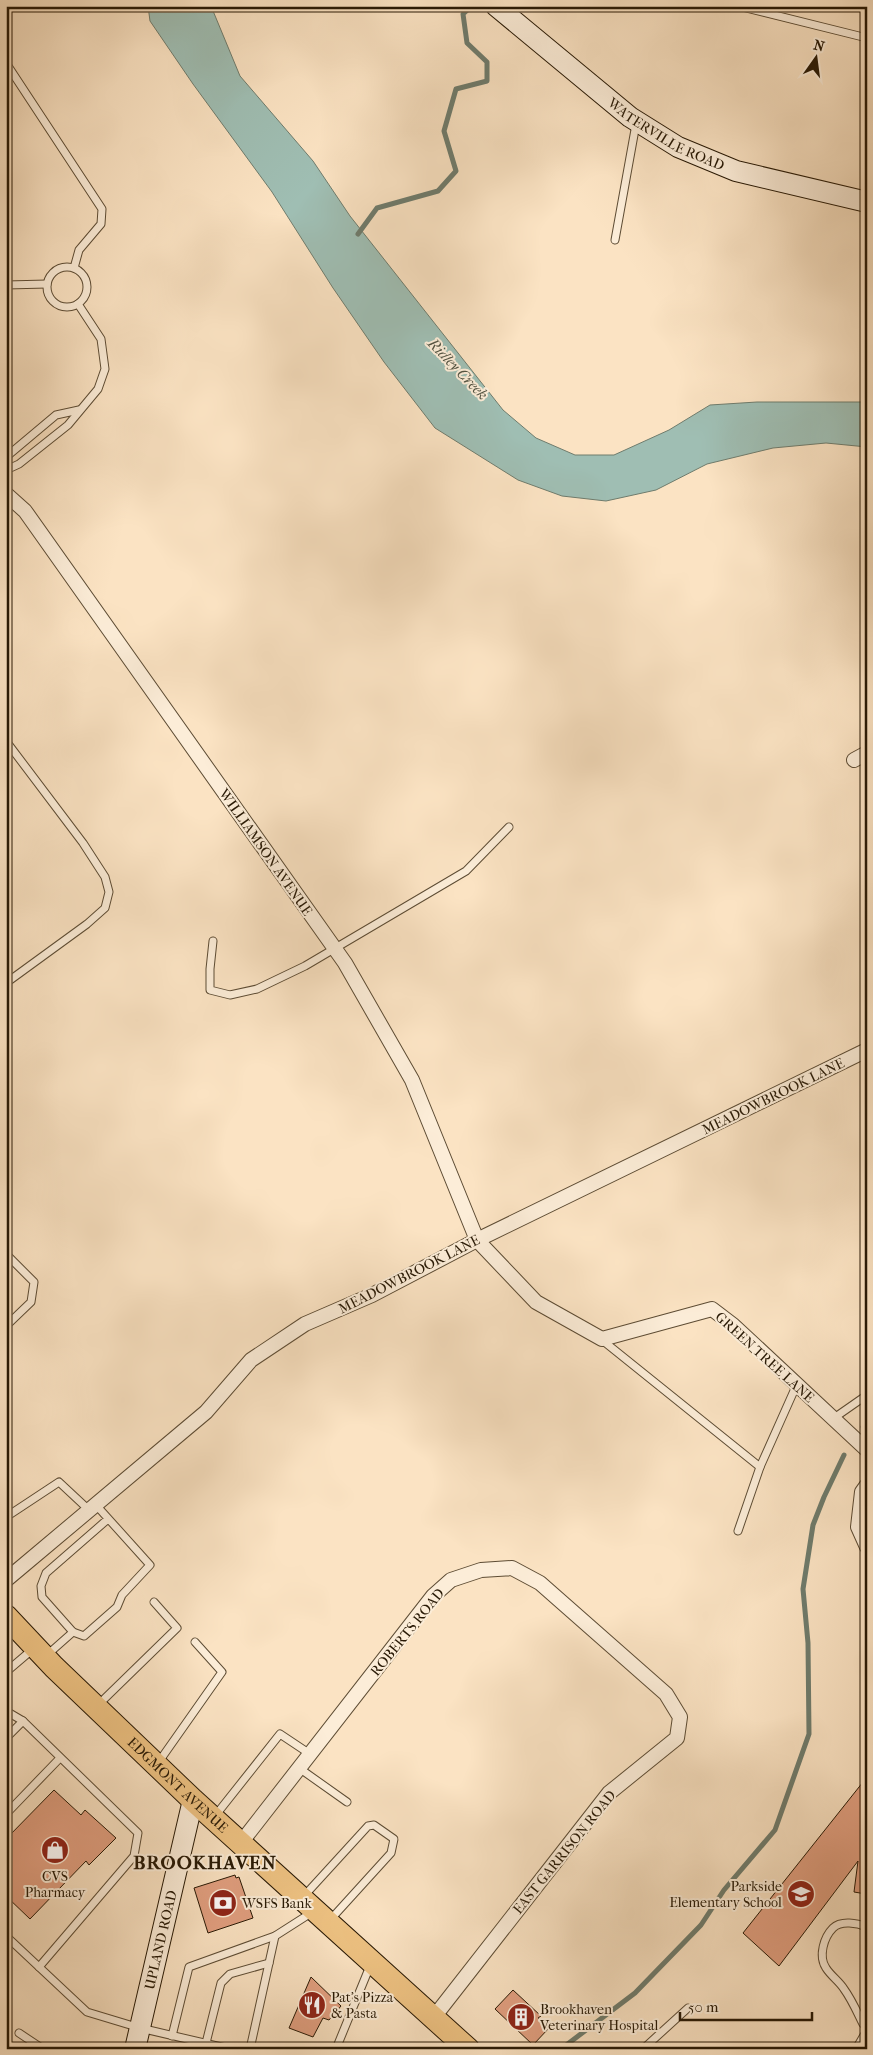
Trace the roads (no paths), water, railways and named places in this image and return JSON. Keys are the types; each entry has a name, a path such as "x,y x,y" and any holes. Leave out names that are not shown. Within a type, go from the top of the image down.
{"main road":[{"name":"EDGMONT AVENUE","path":"6,1616 40,1652 193,1800 468,2049"}],"street":[{"name":"WATERVILLE ROAD","path":"496,6 636,121 678,147 736,171 867,202"},
{"name":"WILLIAMSON AVENUE","path":"6,494 24,511 346,963 412,1080 477,1240"},
{"path":"854,760 867,753"},
{"name":"MEADOWBROOK LANE","path":"6,1580 206,1412 251,1360 305,1324 372,1295 477,1240 867,1050"},
{"path":"477,1240 536,1302 602,1339"},
{"name":"GREEN TREE LANE","path":"602,1339 712,1310 733,1325 867,1450"},
{"path":"867,1485 862,1492 858,1527 867,1547"},
{"name":"ROBERTS ROAD","path":"240,1844 433,1596 451,1580 481,1570 512,1568 540,1583 666,1694"},
{"name":"EAST GARRISON ROAD","path":"434,2017 609,1793 677,1738 680,1717 666,1694"},
{"name":"UPLAND ROAD","path":"135,2049 193,1800"},
{"path":"860,2049 867,2037"}],"lane":[{"path":"738,6 867,38"},
{"path":"6,63 102,209 102,224 79,250 74,268"},
{"path":"615,240 636,121"},
{"path":"66,267 74,268 82,273 87,281 88,290 78,304 69,307 60,306 53,301 48,293 48,284 51,276 57,270 66,267"},
{"path":"6,285 48,284"},
{"path":"6,470 19,464 68,425 98,389 105,369 101,339 78,304"},
{"path":"6,457 56,415 79,410"},
{"path":"6,741 83,843 105,877 109,892 105,908 87,924 6,983"},
{"path":"213,941 210,990 230,995 257,989 305,966 466,871 510,827"},
{"path":"6,1254 34,1282 31,1302 6,1326"},
{"path":"602,1339 760,1467"},
{"path":"738,1531 760,1467 797,1384"},
{"path":"834,1418 867,1395"},
{"path":"6,1517 59,1482 108,1519 150,1566 122,1595 117,1607 84,1636 73,1632 42,1597 42,1586 46,1573 108,1519"},
{"path":"96,1707 177,1628 154,1602"},
{"path":"6,1672 73,1632"},
{"path":"157,1765 222,1672 196,1642"},
{"path":"6,1711 23,1721 138,1833 134,1856 39,1967"},
{"path":"6,1738 23,1721"},
{"path":"213,1818 280,1734 310,1754"},
{"path":"6,1814 60,1758"},
{"path":"299,1768 347,1802"},
{"path":"172,2036 189,1968 275,1936 316,1910 391,1853 394,1839 374,1825 368,1826 316,1910"},
{"path":"867,1927 860,1924 844,1923 835,1926 828,1934 824,1944 823,1956 825,1967 842,1986 862,2024 867,2027"},
{"path":"6,1936 87,2012 140,2028 230,2049"},
{"path":"250,2049 275,1936"},
{"path":"336,2049 372,1961"},
{"path":"206,2043 225,1978 230,1974 269,1963"},
{"path":"642,2049 688,2008"},
{"path":"18,2033 43,2049"}],"water":[{"name":"Ridley Creek","path":"148,6 211,6 240,76 313,161 350,216 503,410 536,438 575,455 614,455 669,430 710,405 757,402 867,402 867,447 826,443 773,448 707,464 656,490 606,501 562,496 518,480 435,428 384,362 333,288 272,192 193,84 150,21"}],"waterway":[{"path":"358,234 377,208 438,191 456,171 444,131 456,89 487,81 487,62 467,43 463,14 472,6"},
{"path":"863,1427 867,1425"},
{"path":"561,2049 635,1993 701,1925 724,1890 775,1830 809,1734 808,1643 803,1589 813,1525 844,1455"}],"place":[{"name":"CVS Pharmacy","path":"55,1850"},
{"name":"Parkside Elementary School","path":"801,1894"},
{"name":"WSFS Bank","path":"223,1903"},
{"name":"Pat's Pizza & Pasta","path":"312,2005"},
{"name":"Brookhaven Veterinary Hospital","path":"521,2017"}],"district":[{"name":"BROOKHAVEN","path":"205,1862"}]}
